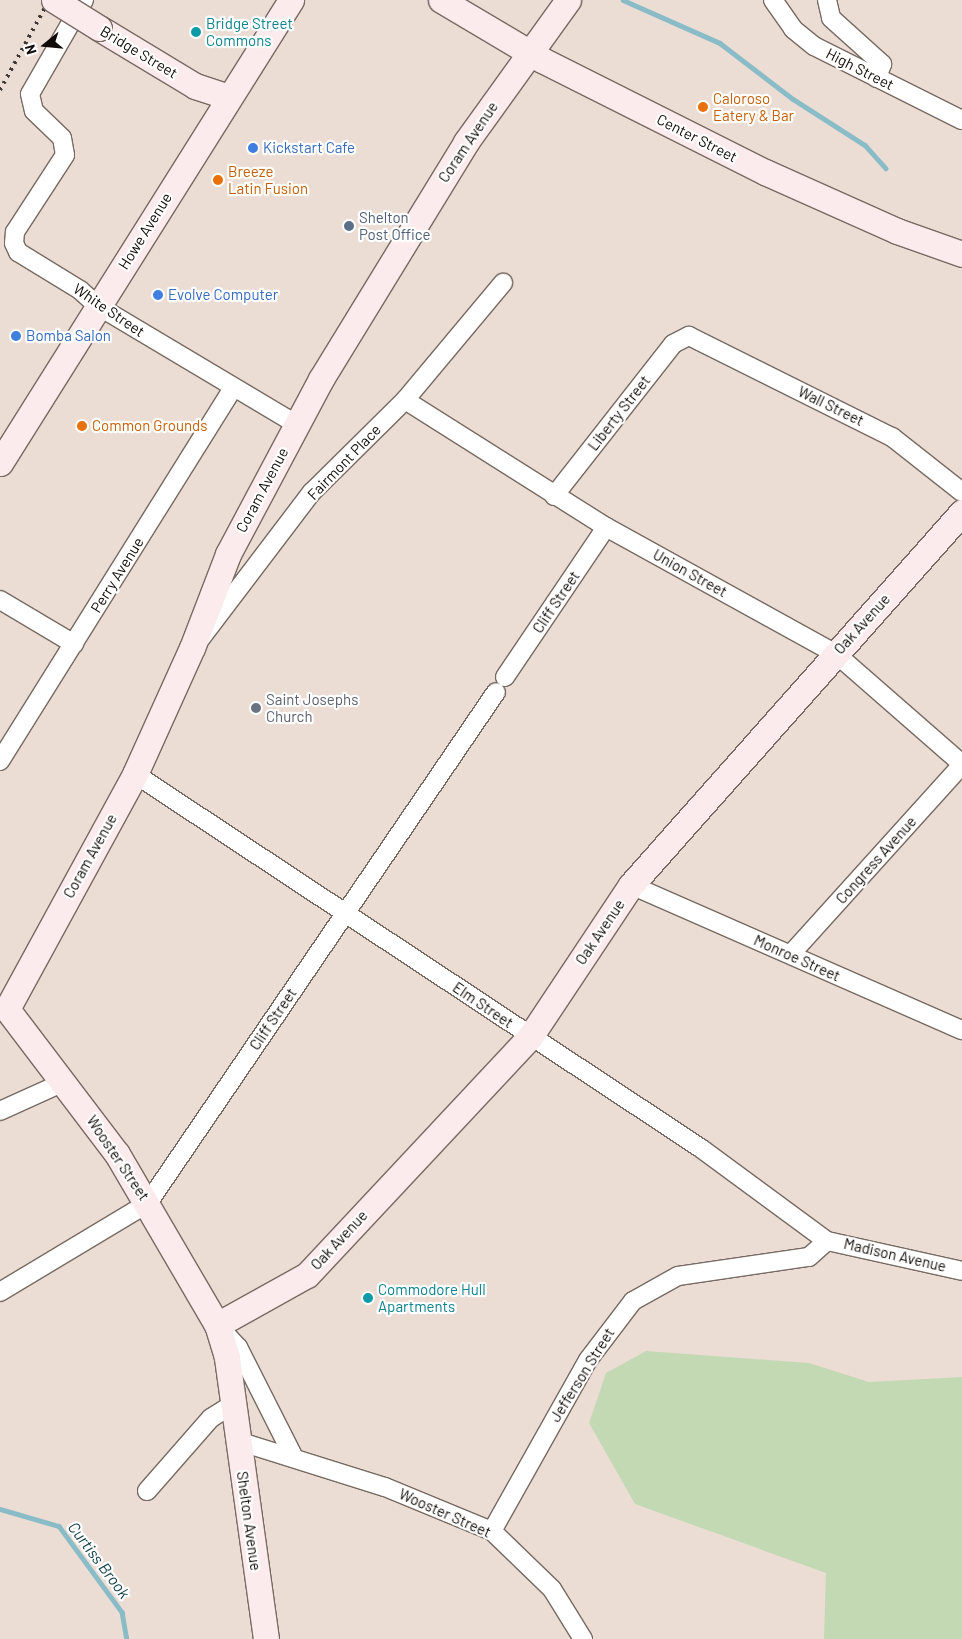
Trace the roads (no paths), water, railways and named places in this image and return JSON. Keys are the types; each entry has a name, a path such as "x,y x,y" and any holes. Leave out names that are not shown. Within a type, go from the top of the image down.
{"main road":[{"name":"Bridge Street","path":"54,0 195,86 228,97"},
{"name":"Howe Avenue","path":"0,463 228,97 291,0"},
{"name":"Center Street","path":"441,0 530,53 824,200 958,249"},
{"name":"Coram Avenue","path":"3,1007 135,774 192,648 228,554 296,424 421,212 568,0"},
{"name":"Oak Avenue","path":"217,1325 307,1274 530,1037 631,885 962,512"},
{"name":"Wooster Street","path":"3,1007 64,1082 148,1203 217,1325 233,1404"},
{"name":"Shelton Avenue","path":"233,1404 266,1639"}],"street":[{"name":"White Street","path":"84,0 30,94 34,112 62,138 66,156 16,232 14,244 18,252 80,290 98,306 296,424"},
{"name":"High Street","path":"773,0 793,29 814,46 962,120"},
{"path":"828,0 831,18 882,64 877,78"},
{"name":"Fairmont Place","path":"192,648 312,492 405,400 502,283"},
{"name":"Wall Street","path":"690,336 892,437 962,492"},
{"name":"Liberty Street","path":"554,496 673,344 690,336"},
{"name":"Perry Avenue","path":"0,761 233,388"},
{"name":"Union Street","path":"405,400 554,496 606,527 836,654 962,764"},
{"name":"Cliff Street","path":"505,677 606,527"},
{"path":"0,600 74,644"},
{"name":"Cliff Street","path":"0,1292 148,1203 496,692"},
{"name":"Congress Avenue","path":"791,954 962,764"},
{"name":"Elm Street","path":"135,774 702,1149 827,1241"},
{"name":"Monroe Street","path":"631,885 962,1030"},
{"path":"0,1112 64,1082"},
{"name":"Madison Avenue","path":"827,1241 962,1271"},
{"name":"Jefferson Street","path":"492,1531 588,1360 633,1301 678,1276 809,1258 827,1241"},
{"name":"Wooster Street","path":"217,1325 238,1347 293,1456"},
{"path":"147,1491 211,1418 233,1404"},
{"name":"Wooster Street","path":"238,1441 293,1456 430,1504 492,1531 552,1589 583,1639"}],"waterway":[{"path":"623,0 720,43 793,99 865,145 886,168"},
{"name":"Curtiss Brook","path":"0,1509 59,1526 122,1612 127,1639"}],"railway":[{"path":"0,90 49,0"}],"place":[{"name":"Bridge Street Commons","path":"196,32"},
{"name":"Caloroso Eatery & Bar","path":"703,107"},
{"name":"Kickstart Cafe","path":"253,148"},
{"name":"Breeze Latin Fusion","path":"218,180"},
{"name":"Shelton Post Office","path":"349,226"},
{"name":"Evolve Computer","path":"158,295"},
{"name":"Bomba Salon","path":"16,336"},
{"name":"Common Grounds","path":"82,426"},
{"name":"Saint Josephs Church","path":"256,708"},
{"name":"Commodore Hull Apartments","path":"368,1298"}]}
